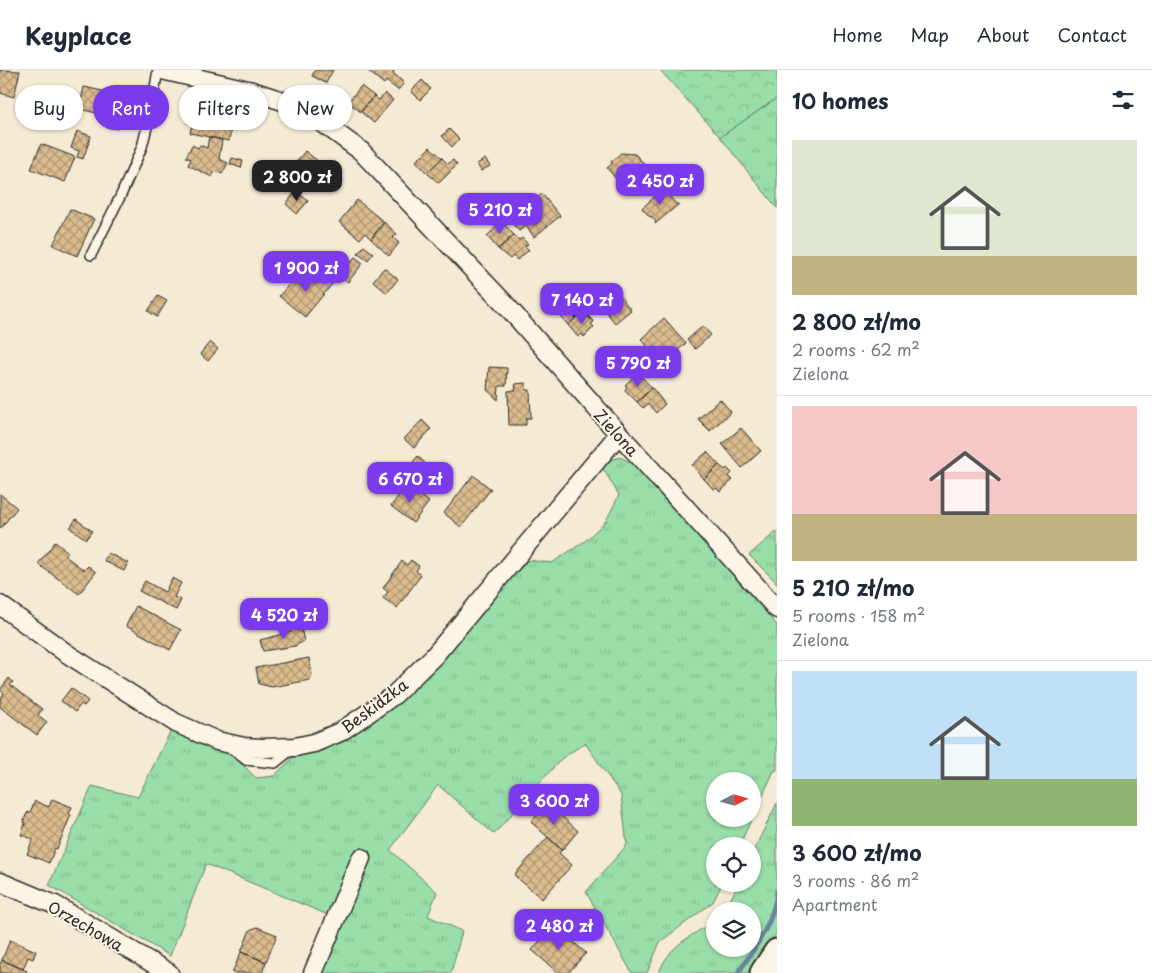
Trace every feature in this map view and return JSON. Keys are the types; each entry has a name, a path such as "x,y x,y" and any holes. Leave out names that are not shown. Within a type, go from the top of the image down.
{"street":[{"name":"Zielona","path":"162,70 252,91 301,107 361,151 505,304 777,609"},
{"name":"Beskidzka","path":"0,605 66,653 176,722 217,740 244,747 295,747 314,743 340,732 394,695 434,656 619,434"},
{"path":"313,973 361,858"},
{"name":"Orzechowa","path":"0,882 55,905 169,973"},
{"path":"763,973 777,952"}],"lane":[{"path":"91,255 121,195 142,147 158,70"}],"green space":[{"path":"660,70 777,70 777,98 720,137"},
{"path":"777,98 777,208 720,137"},
{"path":"620,457 635,465 777,625 777,770 774,771 761,799 761,772 706,772 706,828 748,828 743,837 706,837 706,892 718,892 713,902 706,902 706,907 660,942 647,973 632,973 586,892 627,845 621,795 585,743 561,759 494,834 438,785 390,850 437,892 428,916 462,931 451,973 321,973 358,852 328,915 206,864 170,956 49,885 92,786 138,797 171,730 218,746 242,764 256,778 274,776 297,754 318,752 344,741 399,701 528,560 552,563 585,541 606,521 619,495 602,467 607,461"},
{"path":"777,531 777,583 749,555"},
{"path":"777,803 777,932 753,973 659,973 663,963 675,948 706,927 706,957 761,957 761,902 729,902 734,892 761,892 760,837"}],"building":[{"path":"0,70 20,71 17,85 15,85 14,97 0,93"},
{"path":"315,70 333,70 326,83 312,76"},
{"path":"369,70 395,70 393,73 404,83 398,90 386,81 384,84"},
{"path":"422,80 431,89 420,100 411,91"},
{"path":"361,86 374,96 361,112 352,105 352,97"},
{"path":"84,87 93,89 93,112 83,110"},
{"path":"385,93 393,100 374,123 361,112 374,96 379,100"},
{"path":"449,129 459,139 452,147 442,136"},
{"path":"191,130 231,130 229,141 190,133"},
{"path":"77,131 91,136 83,159 77,157 79,151 71,148"},
{"path":"209,137 222,140 219,159 228,163 222,174 215,171 212,177 188,165 191,159 186,157 192,145 198,148 200,145 207,148"},
{"path":"41,144 75,157 65,182 31,169"},
{"path":"430,147 442,158 427,173 416,161"},
{"path":"305,151 333,173 319,191 301,177 298,181 288,173"},
{"path":"621,153 635,154 645,165 640,170 647,177 628,193 607,168"},
{"path":"232,158 243,161 241,168 230,164"},
{"path":"442,158 448,164 453,160 457,165 439,183 427,173"},
{"path":"485,159 490,166 481,171 477,164"},
{"path":"281,168 288,174 280,184 273,178"},
{"path":"665,188 664,190 676,204 679,204 655,224 656,222 642,208"},
{"path":"296,191 308,201 297,214 286,204"},
{"path":"542,194 560,216 534,237 526,226 519,231 509,220"},
{"path":"357,200 384,222 371,239 365,233 360,239 339,222"},
{"path":"70,209 94,219 77,256 53,245"},
{"path":"384,222 397,234 393,238 399,243 389,256 371,239"},
{"path":"502,222 514,235 498,249 487,236"},
{"path":"514,235 519,240 522,238 528,244 525,246 529,250 517,260 513,256 510,259 498,249"},
{"path":"364,246 373,253 368,260 358,253"},
{"path":"355,257 363,263 348,282 340,276"},
{"path":"384,268 398,279 387,293 373,281"},
{"path":"316,270 333,283 305,317 279,296 293,280 302,287"},
{"path":"612,286 631,310 615,323 596,299"},
{"path":"566,293 583,311 568,325 557,312 562,307 556,302"},
{"path":"158,296 167,301 157,317 148,311"},
{"path":"583,311 594,322 591,324 594,327 584,337 582,334 578,337 568,325"},
{"path":"664,318 686,343 663,364 641,339"},
{"path":"703,326 711,335 695,349 687,340"},
{"path":"210,342 218,349 208,361 200,354"},
{"path":"489,367 507,368 506,386 499,386 498,400 487,390"},
{"path":"638,373 652,388 637,402 625,390 627,387 625,385"},
{"path":"526,383 526,390 530,390 531,418 526,418 526,425 509,425 508,391 516,390 515,384"},
{"path":"652,388 665,404 656,413 648,404 643,408 637,402"},
{"path":"720,399 731,412 710,431 698,419"},
{"path":"422,420 431,429 414,448 404,439"},
{"path":"741,428 761,451 742,468 722,444"},
{"path":"707,452 719,465 704,479 692,465"},
{"path":"418,456 443,482 436,488 419,469 414,475 407,469"},
{"path":"719,465 725,470 727,468 732,473 729,476 733,480 720,492 716,488 714,490 704,479"},
{"path":"473,475 491,489 461,527 444,513"},
{"path":"406,486 429,502 413,523 391,506"},
{"path":"0,494 17,508 0,529"},
{"path":"76,519 92,531 86,539 70,528"},
{"path":"55,542 68,552 65,556 84,570 88,566 96,572 79,594 38,564"},
{"path":"108,553 128,563 124,571 104,561"},
{"path":"411,560 419,566 416,571 421,575 397,608 383,598 388,592 383,588 402,561 407,565"},
{"path":"172,578 181,583 174,597 181,600 176,610 139,591 145,581 165,592"},
{"path":"136,606 181,630 170,650 126,626"},
{"path":"300,624 304,641 295,646 263,651 260,640 291,632 289,627"},
{"path":"309,658 312,674 310,680 272,687 259,684 256,668"},
{"path":"9,678 13,682 10,685 42,709 38,715 47,722 37,735 0,707 0,700 4,693 0,690"},
{"path":"71,688 88,701 84,706 81,704 75,712 61,701"},
{"path":"52,799 72,807 69,814 71,815 49,863 27,854 33,839 21,835 25,824 24,820 35,801 49,807"},
{"path":"547,803 578,831 562,850 531,822"},
{"path":"548,837 562,850 559,853 572,865 542,899 514,875"},
{"path":"554,925 586,953 568,973 558,973 532,950"},
{"path":"257,927 277,935 266,962 241,952 250,930"},
{"path":"10,940 36,951 33,959 28,957 23,969 2,960"},
{"path":"241,952 266,962 262,973 232,973"},
{"path":"2,960 27,971 26,973 0,973"}],"waterway":[{"path":"738,973 768,924 777,891"}]}
